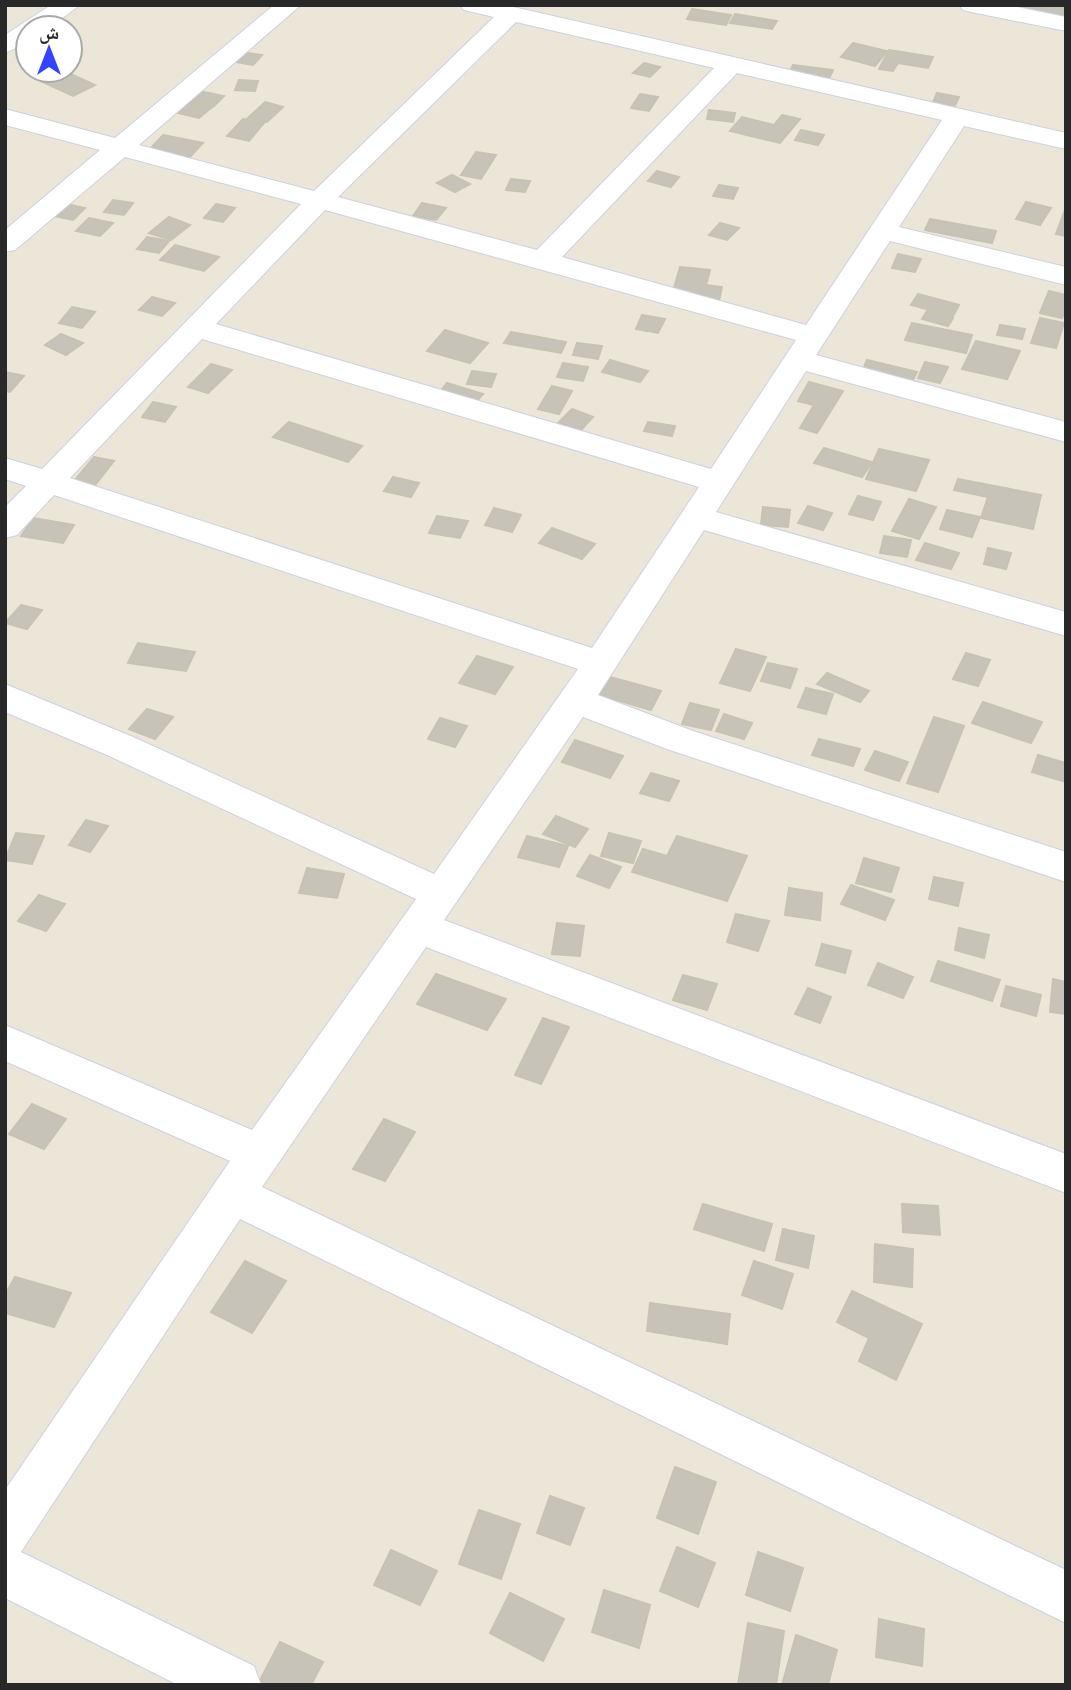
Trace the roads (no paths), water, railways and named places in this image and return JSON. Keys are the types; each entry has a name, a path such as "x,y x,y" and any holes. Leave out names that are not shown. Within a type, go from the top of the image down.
{"street":[{"path":"5,244 289,5"},
{"path":"472,5 1066,141"},
{"path":"563,25 583,5"},
{"path":"971,5 1066,24"},
{"path":"5,527 318,202 511,14"},
{"path":"543,260 731,65"},
{"path":"5,117 543,260 1066,432"},
{"path":"5,1534 232,1194 576,700 957,117"},
{"path":"883,231 1066,276"},
{"path":"196,328 719,482"},
{"path":"5,468 600,663"},
{"path":"696,517 1066,624"},
{"path":"5,697 120,746 429,911 1066,1174"},
{"path":"576,700 680,740 1066,867"},
{"path":"5,1042 260,1154"},
{"path":"232,1194 1066,1597"},
{"path":"5,1571 235,1685"}]}
